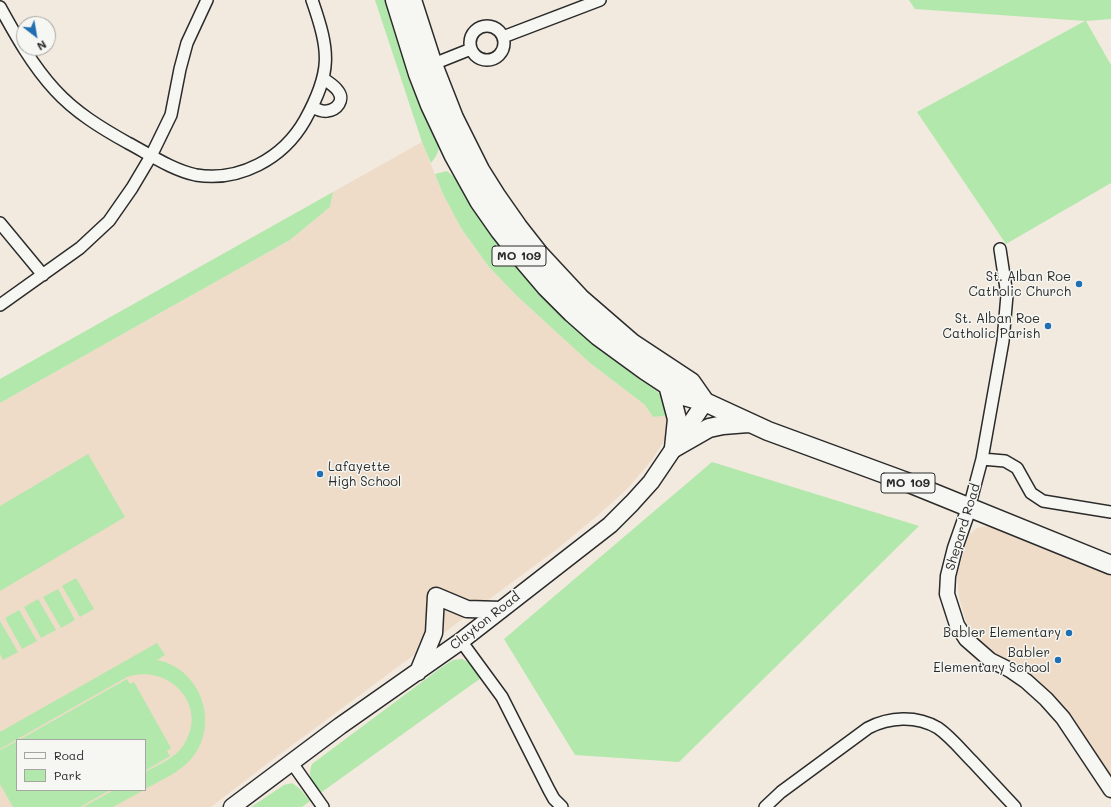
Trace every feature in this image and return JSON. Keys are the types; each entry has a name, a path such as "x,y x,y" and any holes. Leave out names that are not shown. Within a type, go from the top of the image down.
{"main road":[{"name":"MO 109","path":"394,0 408,45 430,105 444,138 469,183 500,231 546,287 598,336 684,396 705,402 748,423 904,481 1111,565"},
{"name":"MO 109","path":"412,0 432,62 454,118 480,170 501,203 540,255 580,298 632,343 691,382 705,402"},
{"path":"408,45 432,62"},
{"path":"668,386 677,420 674,448"},
{"name":"Clayton Road","path":"232,807 461,640 610,525 651,482 705,402"},
{"path":"674,448 709,428 748,423"},
{"path":"418,672 434,633 436,596 467,609 501,610"}],"street":[{"path":"0,305 80,248 109,221 132,188 151,156 171,115 187,43 206,0"},
{"path":"0,7 23,48 41,74 70,104 96,125 174,168 194,174 214,177 255,168 288,144 302,126 324,79 326,58 325,41 312,0"},
{"path":"502,37 600,0"},
{"path":"481,27 492,27 498,30 502,37 502,49 498,55 490,59 482,59 471,49 471,37 474,31 481,27"},
{"path":"432,62 441,61 471,49"},
{"path":"312,107 328,111 336,108 340,102 341,97 339,91 324,79"},
{"path":"0,223 43,275"},
{"name":"Shepard Road","path":"1000,249 1007,295 1000,362 982,459 969,508 955,548 948,576 947,594 957,625 966,639 990,660 1010,670 1046,698 1063,718 1111,790"},
{"path":"982,459 1005,461 1017,468 1031,493 1043,501 1111,512"},
{"path":"461,640 502,697 549,790 554,799 562,807"},
{"path":"765,807 781,792 868,728 894,719 920,721 939,729 959,748 1012,806"},
{"path":"292,762 323,807"}],"shaded area":[{"name":"Lafayette High School","path":"422,142 443,194 461,228 489,267 517,296 590,363 645,405 653,417 671,415 670,431 652,460 627,489 557,549 268,763 211,807 0,807 0,403 290,240 330,207 333,192"},
{"name":"Babler Elementary School","path":"989,526 1111,576 1111,783 1012,665 979,640 966,622 959,597 957,576 968,536 977,528"}],"green space":[{"path":"375,0 385,0 410,77 438,135 438,150 431,163 422,142"},
{"path":"909,0 1111,0 1111,19 1086,21 1111,65 1111,183 1006,244 917,112 1085,21 915,9"},
{"path":"447,171 455,178 582,331 640,380 657,391 665,401 671,415 653,417 645,405 590,363 517,296 489,267 461,228 443,194 435,174"},
{"path":"333,192 330,207 290,240 0,403 0,379"},
{"path":"88,454 125,517 0,591 0,506"},
{"path":"712,462 919,526 679,762 575,755 504,639"},
{"path":"76,578 94,609 80,617 62,586"},
{"path":"58,589 75,620 61,628 43,597"},
{"path":"38,599 56,630 41,638 24,607"},
{"path":"19,610 37,641 22,649 5,618"},
{"path":"0,621 18,652 3,660 0,654"},
{"path":"157,643 165,655 157,660 172,665 185,674 195,686 202,700 205,715 205,730 200,745 191,759 175,772 146,788 146,771 166,761 179,751 190,731 192,717 188,703 181,692 171,682 158,676 143,674 127,677 0,749 0,732"},
{"path":"462,659 471,664 481,678 319,794 310,776 312,764 442,667 453,660"},
{"path":"127,679 130,684 134,682 171,748 167,751 170,756 146,770 146,739 21,739"},
{"path":"16,742 16,791 108,791 80,807 13,807 0,784 0,750"},
{"path":"292,783 299,788 310,801 302,807 251,807 284,785"},
{"path":"112,791 142,791 113,807 83,807"}],"place":[{"name":"St. Alban Roe Catholic Church","path":"1079,284"},
{"name":"St. Alban Roe Catholic Parish","path":"1048,326"},
{"name":"Lafayette High School","path":"320,474"},
{"name":"Babler Elementary","path":"1069,633"},
{"name":"Babler Elementary School","path":"1058,660"}]}
